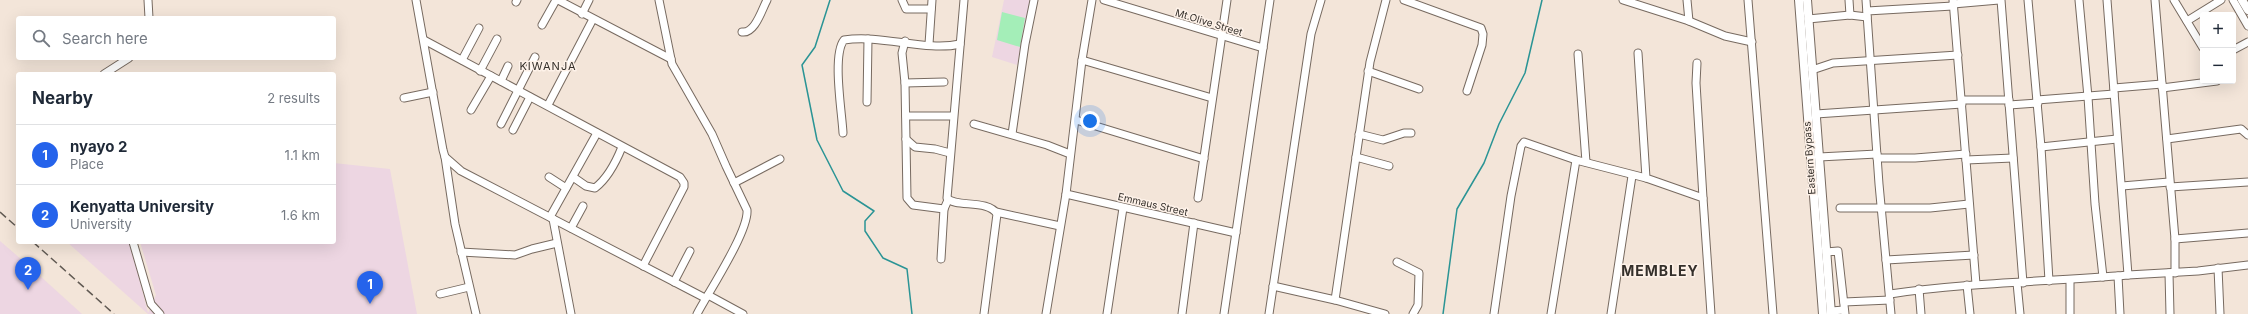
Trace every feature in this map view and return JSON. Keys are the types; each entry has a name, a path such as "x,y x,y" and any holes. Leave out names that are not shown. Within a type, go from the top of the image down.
{"main road":[{"name":"Eastern Bypass","path":"1798,0 1823,314"},
{"name":"Eastern Bypass","path":"1807,0 1831,313"},
{"path":"2242,0 2248,10"}],"street":[{"path":"148,0 149,16"},
{"path":"416,0 461,252 476,314"},
{"path":"542,25 557,0 671,59"},
{"path":"582,14 589,0"},
{"path":"659,0 671,59 675,71 712,134 734,183 745,203 747,217 715,286 696,314"},
{"path":"742,32 747,32 754,26 767,0"},
{"path":"902,0 906,9 931,9"},
{"path":"929,44 932,0"},
{"path":"941,259 944,209 948,200 950,153 964,0"},
{"path":"1012,134 1025,44 1034,0"},
{"path":"1046,314 1066,194 1082,60 1092,0"},
{"name":"Mt.Olive Street","path":"1104,0 1222,37 1263,48"},
{"path":"1198,198 1222,37 1226,0"},
{"path":"1224,314 1270,0"},
{"path":"1269,314 1311,34 1321,0"},
{"path":"1335,300 1368,71 1386,0"},
{"path":"1404,0 1481,28 1483,34 1482,45 1467,91"},
{"path":"1623,0 1689,21 1725,36 1752,42"},
{"path":"1687,0 1689,21"},
{"path":"1748,0 1773,314"},
{"path":"1849,0 1850,15"},
{"path":"1866,0 1877,156 1891,314"},
{"path":"1808,19 1867,14 1953,3 2000,0 2013,158 2020,283 2020,314"},
{"path":"2028,0 2038,102 2049,281"},
{"path":"2079,0 2088,97 2096,218 2103,277"},
{"path":"2107,0 2128,275"},
{"path":"2155,0 2167,139 2169,184 2175,239 2170,314"},
{"path":"2174,0 2200,43"},
{"path":"2187,21 2221,0"},
{"path":"2232,0 2248,26"},
{"path":"1953,3 1976,284"},
{"path":"548,105 593,19"},
{"path":"462,60 478,28"},
{"path":"480,71 497,39"},
{"path":"843,133 838,86 839,49 844,40 868,39 906,41 951,46 960,44"},
{"path":"867,102 868,39"},
{"path":"424,40 518,91 548,105 622,147 675,173 684,183 681,194 643,266"},
{"path":"906,41 902,53 905,83 908,201 913,205 944,209"},
{"path":"2236,48 2248,42"},
{"path":"1638,53 1646,178"},
{"path":"1578,54 1586,162"},
{"path":"1812,70 1833,63 1958,55"},
{"path":"501,124 535,57"},
{"path":"107,72 126,60"},
{"path":"1082,60 1212,98"},
{"path":"1697,63 1696,83 1711,314"},
{"path":"501,81 508,66"},
{"path":"1368,71 1420,89"},
{"path":"472,110 491,76"},
{"path":"905,83 944,82"},
{"path":"1816,114 1874,111 1962,102 2038,102 2088,97 2114,91 2200,83"},
{"path":"404,98 433,92"},
{"path":"513,130 530,97"},
{"path":"906,116 953,116"},
{"path":"1076,120 1204,159"},
{"path":"974,124 1012,134 1070,154"},
{"path":"2167,139 2241,129 2246,132 2248,136"},
{"path":"571,314 552,218 566,188 597,133"},
{"path":"1359,134 1382,140 1411,133"},
{"path":"906,139 915,147 935,149 950,153"},
{"path":"2041,147 2117,139"},
{"path":"1494,314 1511,196 1521,146 1524,142 1532,143 1576,160 1632,176 1646,178 1703,198"},
{"path":"573,177 586,186 594,188 603,181 615,164 622,147"},
{"path":"1819,157 1877,156 1915,158 2013,158"},
{"path":"445,157 461,171 674,282 743,314"},
{"path":"1356,157 1390,166"},
{"path":"734,183 780,159"},
{"path":"1551,314 1576,160"},
{"path":"1612,314 1632,176"},
{"path":"549,177 566,188"},
{"path":"2122,186 2248,182"},
{"name":"Emmaus Street","path":"1066,194 1236,233"},
{"path":"948,200 969,202 996,212 1060,226"},
{"path":"1840,208 1930,208 1969,204"},
{"path":"571,228 583,206"},
{"path":"1107,314 1123,208"},
{"path":"984,314 996,212"},
{"path":"1182,314 1194,223"},
{"path":"2175,239 2248,233"},
{"path":"461,252 515,255 532,249 558,243"},
{"path":"134,244 151,304 160,314"},
{"path":"674,282 690,251"},
{"path":"1826,252 1838,252 1845,312 1831,313"},
{"path":"1886,260 1974,255"},
{"path":"1397,262 1419,272 1418,305 1413,314"},
{"path":"1844,302 1890,297 1919,289 1976,284 2020,283 2172,273 2248,265"},
{"path":"2218,268 2220,314"},
{"path":"2118,276 2120,314"},
{"path":"2070,280 2070,314"},
{"path":"1967,285 1970,314"},
{"path":"1273,286 1335,300 1385,314"},
{"path":"440,294 469,287"},
{"path":"1919,289 1921,314"}],"shaded area":[{"path":"1004,0 1031,0 1017,65 992,57"},
{"path":"336,163 390,169 417,314 148,314 69,244 131,244 148,313 156,295 141,244 336,244"},
{"path":"0,241 29,266 82,314 0,314"}],"green space":[{"path":"1002,12 1025,18 1020,47 997,40"}],"waterway":[{"path":"830,0 815,47 802,65 817,140 843,191 874,211 865,221 865,231 883,258 907,269 912,314"},
{"path":"1443,314 1457,209 1484,163 1499,124 1525,73 1542,0"}],"railway":[{"path":"0,212 16,226"},
{"path":"35,244 114,314"}],"place":[{"name":"Kenyatta University","path":"28,290"},
{"name":"nyayo 2","path":"370,304"}],"district":[{"name":"KIWANJA","path":"548,66"},
{"name":"MEMBLEY","path":"1660,271"}]}
